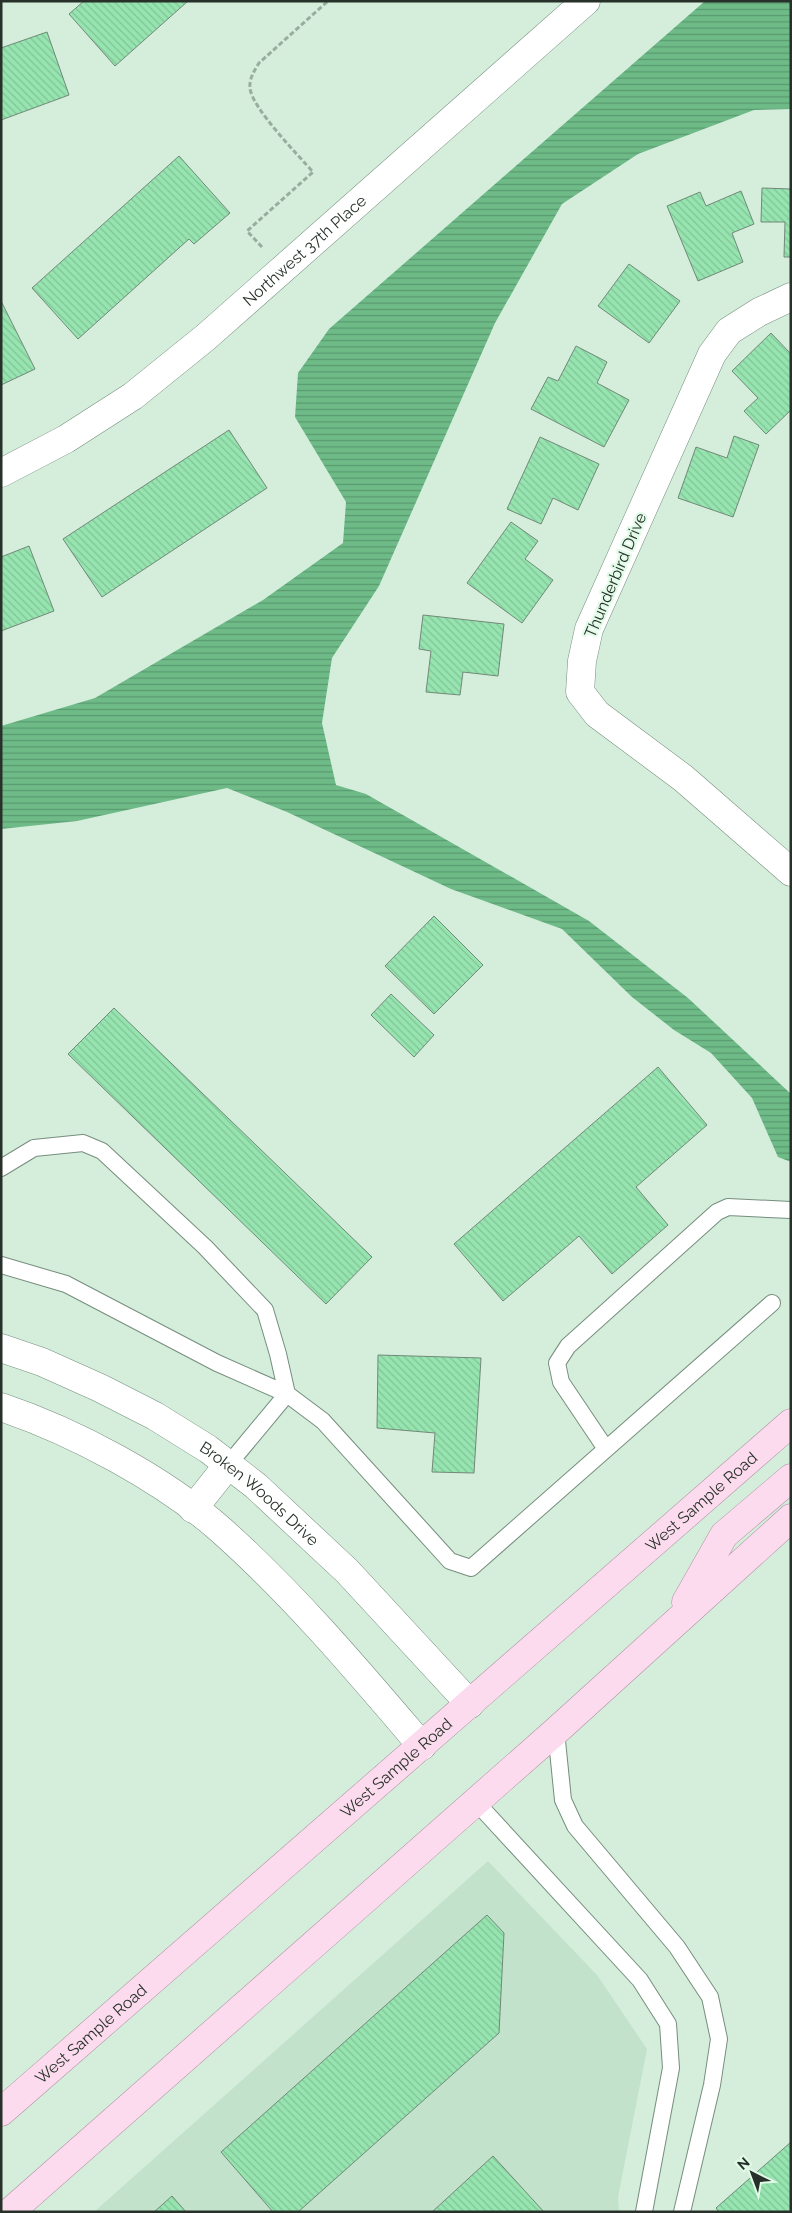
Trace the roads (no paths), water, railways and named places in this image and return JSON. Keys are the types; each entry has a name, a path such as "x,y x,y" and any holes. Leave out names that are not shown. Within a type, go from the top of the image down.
{"main road":[{"name":"West Sample Road","path":"1,2112 791,1422"},
{"path":"672,1625 724,1535 791,1478"},
{"path":"10,2212 556,1732 791,1518"}],"street":[{"name":"Northwest 37th Place","path":"1,473 66,439 133,396 206,338 586,1"},
{"name":"Thunderbird Drive","path":"791,297 759,312 729,331 712,354 590,628 582,661 580,692 597,714 683,778 791,872"},
{"name":"Broken Woods Drive","path":"1,1348 42,1362 147,1412 208,1450 256,1486 347,1571 470,1704"},
{"path":"1,1407 75,1438 127,1465 220,1529 302,1608 422,1746"},
{"path":"193,1509 228,1465"}],"lane":[{"path":"1,1168 34,1148 84,1143 102,1151 205,1247 265,1310 287,1394"},
{"path":"606,1449 562,1382 557,1363 568,1346 717,1212 728,1206 791,1210"},
{"path":"1,1265 66,1284 217,1363 287,1394 323,1421 450,1561 471,1568 772,1303"},
{"path":"228,1465 287,1394"},
{"path":"556,1732 563,1800 575,1826 677,1947 710,1997 719,2039 712,2085 682,2212"},
{"path":"476,1802 640,1980 668,2024 670,2068 644,2212"}]}
